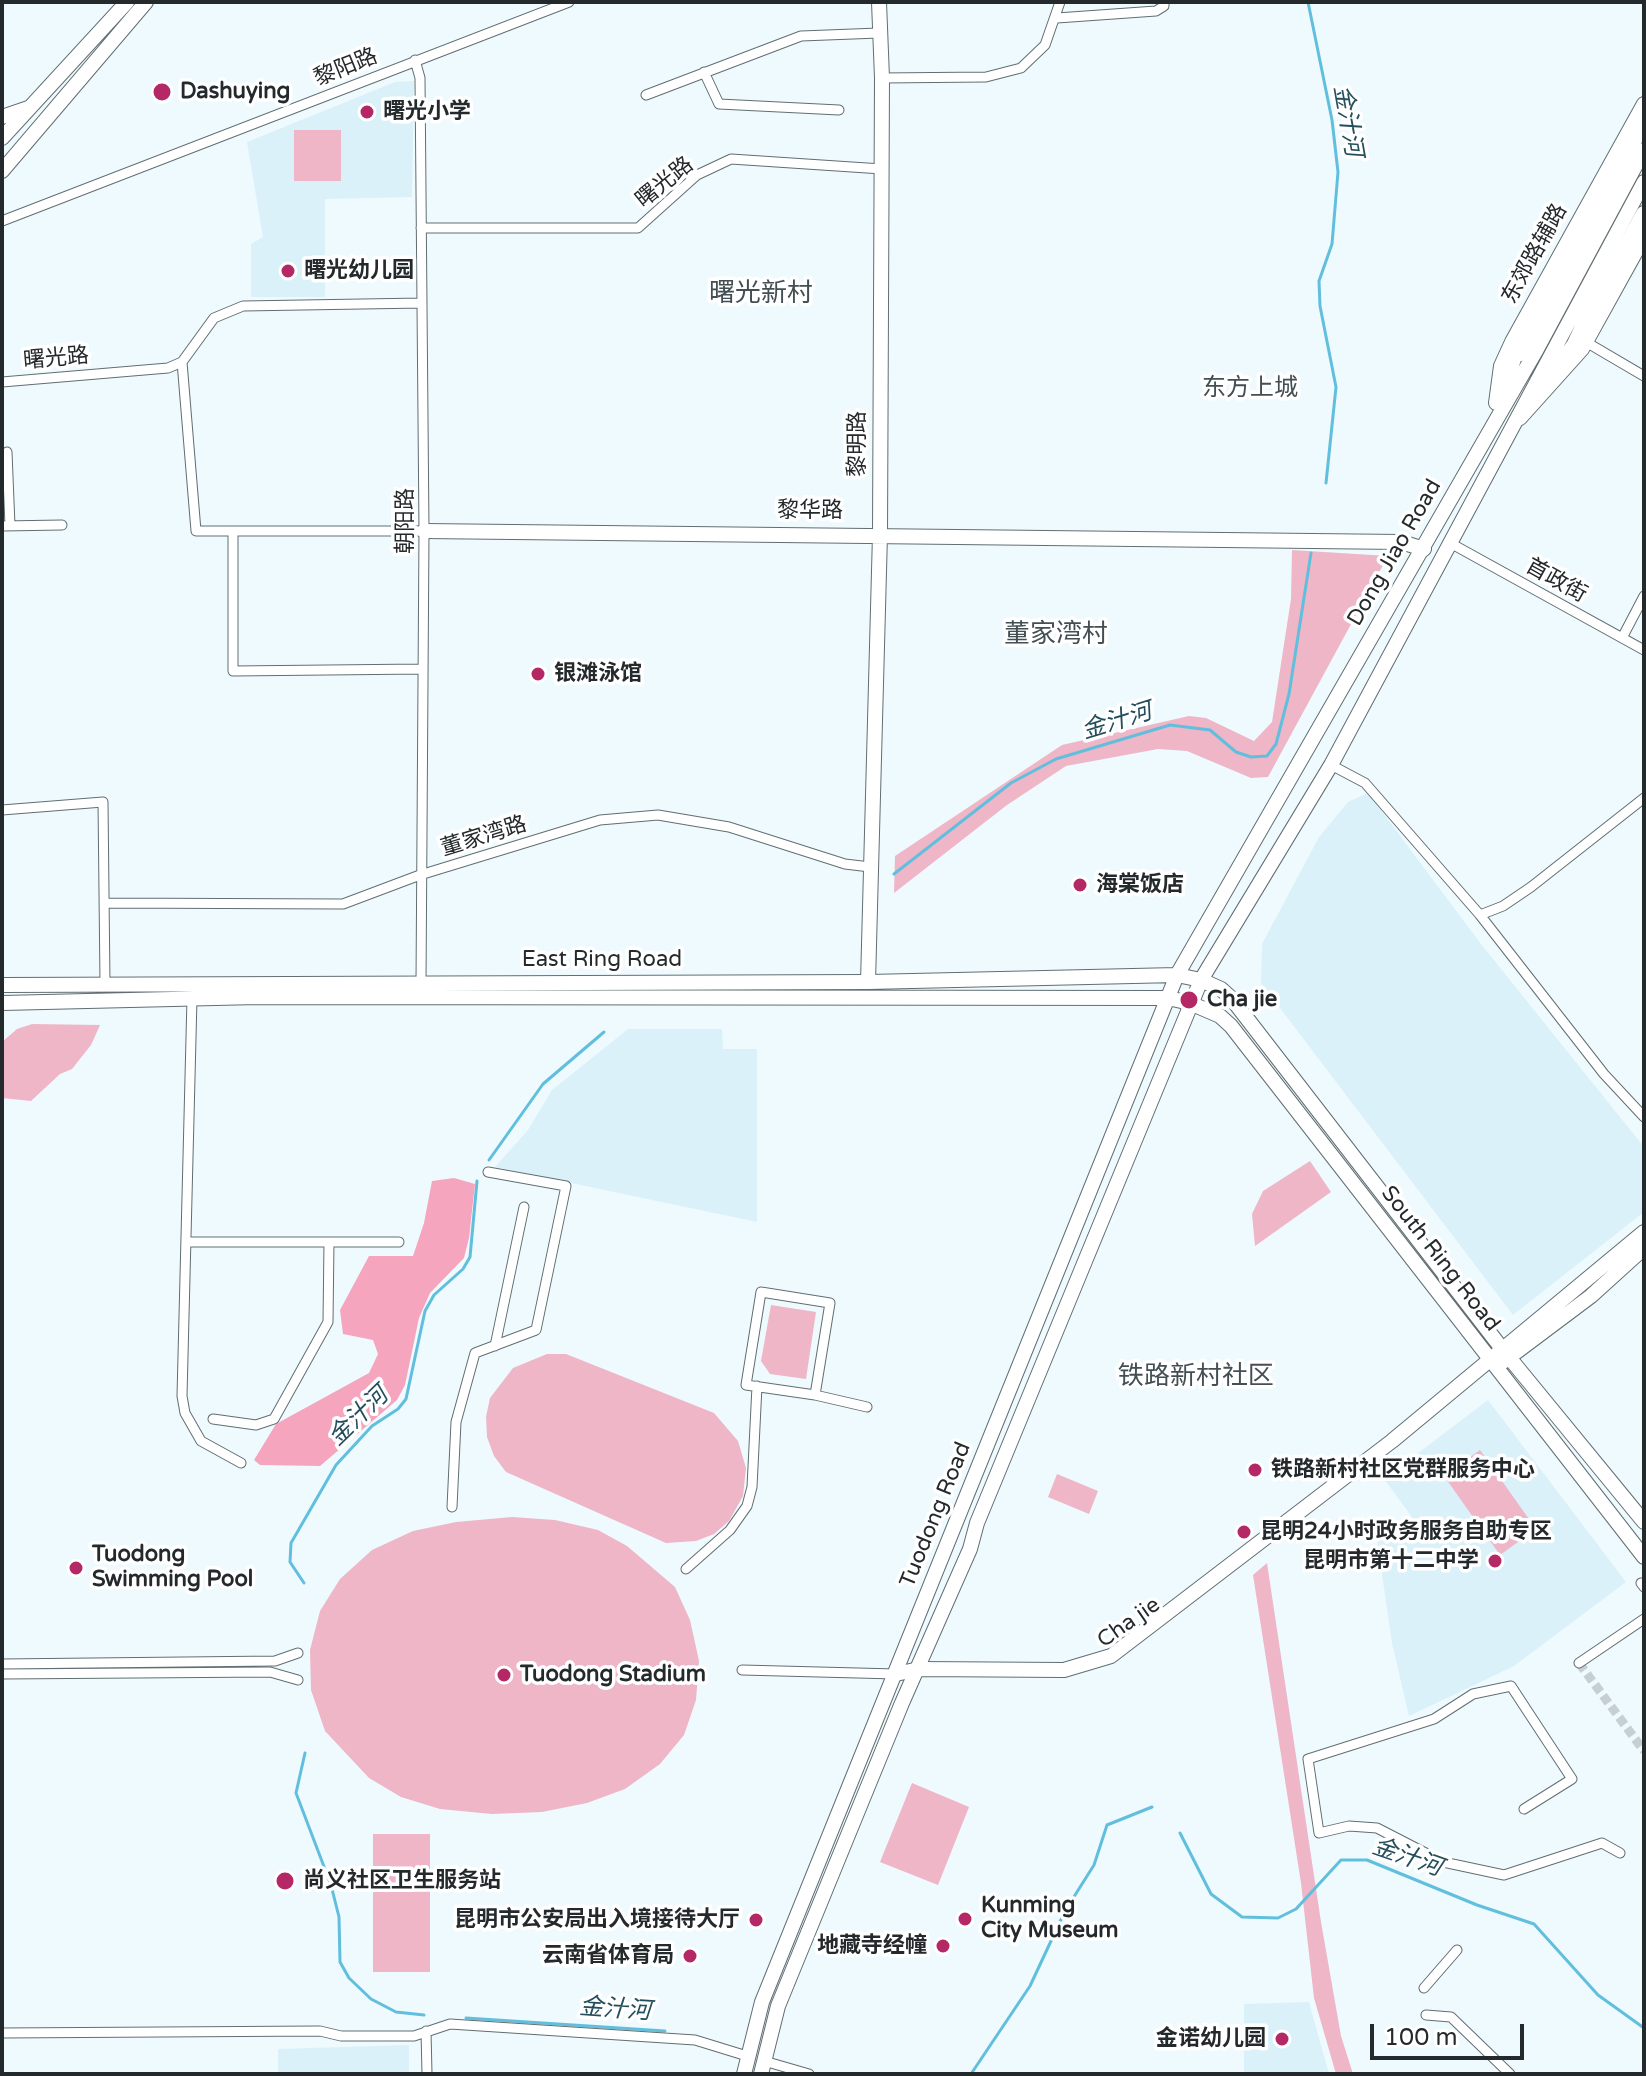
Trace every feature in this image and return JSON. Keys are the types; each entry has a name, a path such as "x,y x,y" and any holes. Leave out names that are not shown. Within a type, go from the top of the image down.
{"highway":[{"path":"1520,353 1644,121"},
{"path":"1589,312 1644,214"}],"main road":[{"path":"2,138 127,2"},
{"path":"2,171 146,2"},
{"name":"黎明路","path":"868,982 880,534 882,78 879,2"},
{"name":"东郊路辅路","path":"1488,434 1494,417 1501,366 1512,342 1644,104"},
{"path":"2,117 32,106"},
{"name":"Dong Jiao Road","path":"1177,975 1424,549 1644,150"},
{"name":"Dong Jiao Road","path":"1201,980 1331,765 1644,182"},
{"path":"1505,441 1519,419 1563,374 1586,342 1644,237"},
{"path":"1505,441 1574,344 1589,312"},
{"path":"1488,434 1515,356 1520,353"},
{"name":"黎华路","path":"424,531 1401,542 1424,549"},
{"name":"East Ring Road","path":"2,985 868,982 1177,975 1201,980"},
{"name":"Tuodong Road","path":"744,2074 762,2002 1177,975"},
{"name":"Tuodong Road","path":"762,2067 778,2006 1201,980"},
{"name":"South Ring Road","path":"1201,980 1221,989 1232,999 1506,1354 1644,1522"},
{"name":"East Ring Road","path":"2,1003 192,998 1168,998 1190,1003"},
{"name":"South Ring Road","path":"1190,1003 1220,1016 1231,1026 1644,1557"},
{"path":"1506,1354 1644,1232"},
{"path":"1506,1354 1591,1296 1644,1248"},
{"name":"Cha jie","path":"896,1674 917,1672 1065,1678 1094,1672 1115,1663 1506,1354"}],"street":[{"name":"黎阳路","path":"2,221 569,2"},
{"path":"882,78 1005,75 1033,58 1045,45 1057,18 1060,2"},
{"path":"1057,18 1156,11 1164,2"},
{"path":"646,95 801,36 879,33"},
{"name":"朝阳路","path":"415,60 420,78 424,531 421,982"},
{"path":"704,72 719,104 839,110"},
{"name":"曙光路","path":"421,228 638,228 697,175 731,159 882,169"},
{"path":"182,362 214,318 243,306 422,303"},
{"path":"1586,342 1644,376"},
{"name":"曙光路","path":"2,382 168,368 182,362"},
{"name":"黎华路","path":"182,362 196,531 424,531"},
{"path":"7,452 6,526 62,525"},
{"path":"233,531 233,671 422,669"},
{"name":"首政街","path":"1452,544 1644,650"},
{"path":"1622,638 1644,596"},
{"path":"1331,765 1365,783 1480,915 1604,1074 1644,1117"},
{"path":"1480,915 1503,906 1531,887 1644,798"},
{"path":"2,810 103,802 105,984"},
{"name":"董家湾路","path":"104,903 343,904 420,875 600,820 658,815 729,827 845,864 870,867"},
{"path":"192,998 185,1413 201,1441 241,1463"},
{"path":"452,1507 456,1422 475,1353 536,1330 566,1186 488,1172"},
{"path":"495,1346 524,1207"},
{"path":"186,1242 399,1242"},
{"path":"213,1419 256,1425 274,1419 328,1322 329,1242"},
{"path":"815,1395 830,1303 761,1292 746,1385 815,1395 867,1407"},
{"path":"686,1569 730,1530 747,1506 752,1487 757,1386"},
{"path":"1579,1663 1644,1619"},
{"path":"2,1664 275,1661 298,1653"},
{"name":"Cha jie","path":"742,1670 896,1674"},
{"path":"2,1674 270,1672 298,1680"},
{"path":"1524,1809 1572,1779 1511,1686 1473,1694 1434,1719 1308,1759 1319,1833 1349,1826 1377,1828 1443,1862 1504,1875 1602,1843 1620,1853"},
{"path":"1424,1988 1457,1950"},
{"path":"1426,2015 1451,2017 1510,2074"},
{"path":"2,2033 320,2031 341,2036 414,2036 450,2024 695,2040 747,2056"},
{"path":"426,2031 427,2074"},
{"path":"762,2067 809,2074"}],"shaded area":[{"name":"曙光小学","path":"414,81 412,197 325,199 325,297 251,297 251,244 263,237 247,142 395,82"},
{"path":"294,130 341,130 341,181 294,181"},
{"path":"1292,550 1388,556 1268,777 1251,778 1187,751 1158,749 1066,766 1007,805 894,893 895,856 1062,745 1189,716 1206,718 1254,741 1272,722 1291,599"},
{"path":"1368,793 1481,944 1644,1147 1644,1212 1513,1315 1261,983 1262,944 1319,837 1348,802"},
{"path":"32,1024 100,1025 91,1045 72,1069 60,1074 31,1101 2,1098 2,1042 17,1029"},
{"path":"628,1029 722,1029 723,1049 757,1049 757,1222 495,1167 528,1130 552,1090"},
{"path":"1310,1161 1331,1192 1255,1246 1252,1214 1263,1191"},
{"path":"454,1178 475,1184 464,1258 430,1293 419,1318 405,1385 397,1400 320,1466 260,1465 254,1460 276,1424 369,1373 378,1354 373,1340 343,1334 340,1310 369,1256 413,1256 424,1223 432,1181"},
{"path":"771,1305 816,1312 806,1379 770,1374 761,1361"},
{"path":"547,1354 566,1354 714,1413 738,1441 746,1468 743,1496 729,1521 714,1534 696,1541 666,1543 506,1472 494,1456 487,1437 486,1417 490,1398 513,1368"},
{"name":"昆明市第十二中学","path":"1488,1400 1626,1582 1514,1666 1409,1716 1392,1643 1377,1540 1412,1517 1384,1479"},
{"path":"1480,1450 1536,1529 1500,1555 1444,1476"},
{"path":"1057,1474 1098,1491 1089,1514 1048,1497"},
{"name":"Tuodong Stadium","path":"512,1517 555,1520 598,1530 627,1546 675,1587 690,1620 699,1661 696,1700 684,1735 660,1764 625,1789 587,1803 542,1812 492,1814 440,1809 401,1797 369,1778 325,1731 311,1690 310,1650 320,1611 340,1579 372,1550 413,1531 456,1522"},
{"path":"1267,1563 1321,1922 1341,2036 1353,2074 1336,2074 1314,1998 1301,1883 1253,1575"},
{"path":"912,1783 969,1807 938,1885 880,1862"},
{"path":"373,1834 430,1834 430,1972 373,1972"},
{"name":"金诺幼儿园","path":"1309,2002 1329,2074 1244,2074 1244,2004"},
{"path":"409,2045 409,2074 278,2074 278,2049"}],"waterway":[{"name":"金汁河","path":"1308,2 1332,120 1338,172 1332,244 1319,281 1320,306 1336,387 1326,483"},
{"name":"金汁河","path":"894,874 1011,783 1056,759 1170,725 1210,730 1236,752 1251,757 1267,756 1276,744 1289,694 1311,553"},
{"name":"金汁河","path":"489,1160 543,1084 604,1032"},
{"name":"金汁河","path":"304,1583 290,1562 291,1543 336,1465 372,1426 398,1409 406,1399 425,1311 434,1295 463,1269 470,1257 477,1181"},
{"name":"金汁河","path":"305,1753 296,1793 331,1885 339,1917 340,1962 349,1978 371,1999 396,2012 424,2015"},
{"name":"金汁河","path":"971,2074 1030,1986 1065,1911 1094,1865 1107,1825 1152,1807"},
{"name":"金汁河","path":"1180,1833 1211,1894 1242,1917 1278,1918 1296,1909 1341,1860 1367,1860 1477,1905 1534,1924 1598,1995 1644,2028"},
{"name":"金汁河","path":"466,2018 665,2031"}],"tunnel":[{"path":"1579,1663 1644,1751"}],"place":[{"name":"Dashuying","path":"162,92"},
{"name":"曙光小学","path":"367,112"},
{"name":"曙光幼儿园","path":"288,271"},
{"name":"银滩泳馆","path":"538,674"},
{"name":"海棠饭店","path":"1080,885"},
{"name":"Cha jie","path":"1189,1000"},
{"name":"铁路新村社区党群服务中心","path":"1255,1470"},
{"name":"昆明24小时政务服务自助专区","path":"1244,1532"},
{"name":"昆明市第十二中学","path":"1495,1561"},
{"name":"Tuodong Swimming Pool","path":"76,1568"},
{"name":"Tuodong Stadium","path":"504,1675"},
{"name":"尚义社区卫生服务站","path":"285,1881"},
{"name":"Kunming City Museum","path":"965,1919"},
{"name":"昆明市公安局出入境接待大厅","path":"756,1920"},
{"name":"地藏寺经幢","path":"943,1946"},
{"name":"云南省体育局","path":"690,1956"},
{"name":"金诺幼儿园","path":"1282,2039"}],"district":[{"name":"曙光新村","path":"761,294"},
{"name":"东方上城","path":"1250,389"},
{"name":"董家湾村","path":"1056,635"},
{"name":"铁路新村社区","path":"1196,1377"}]}
